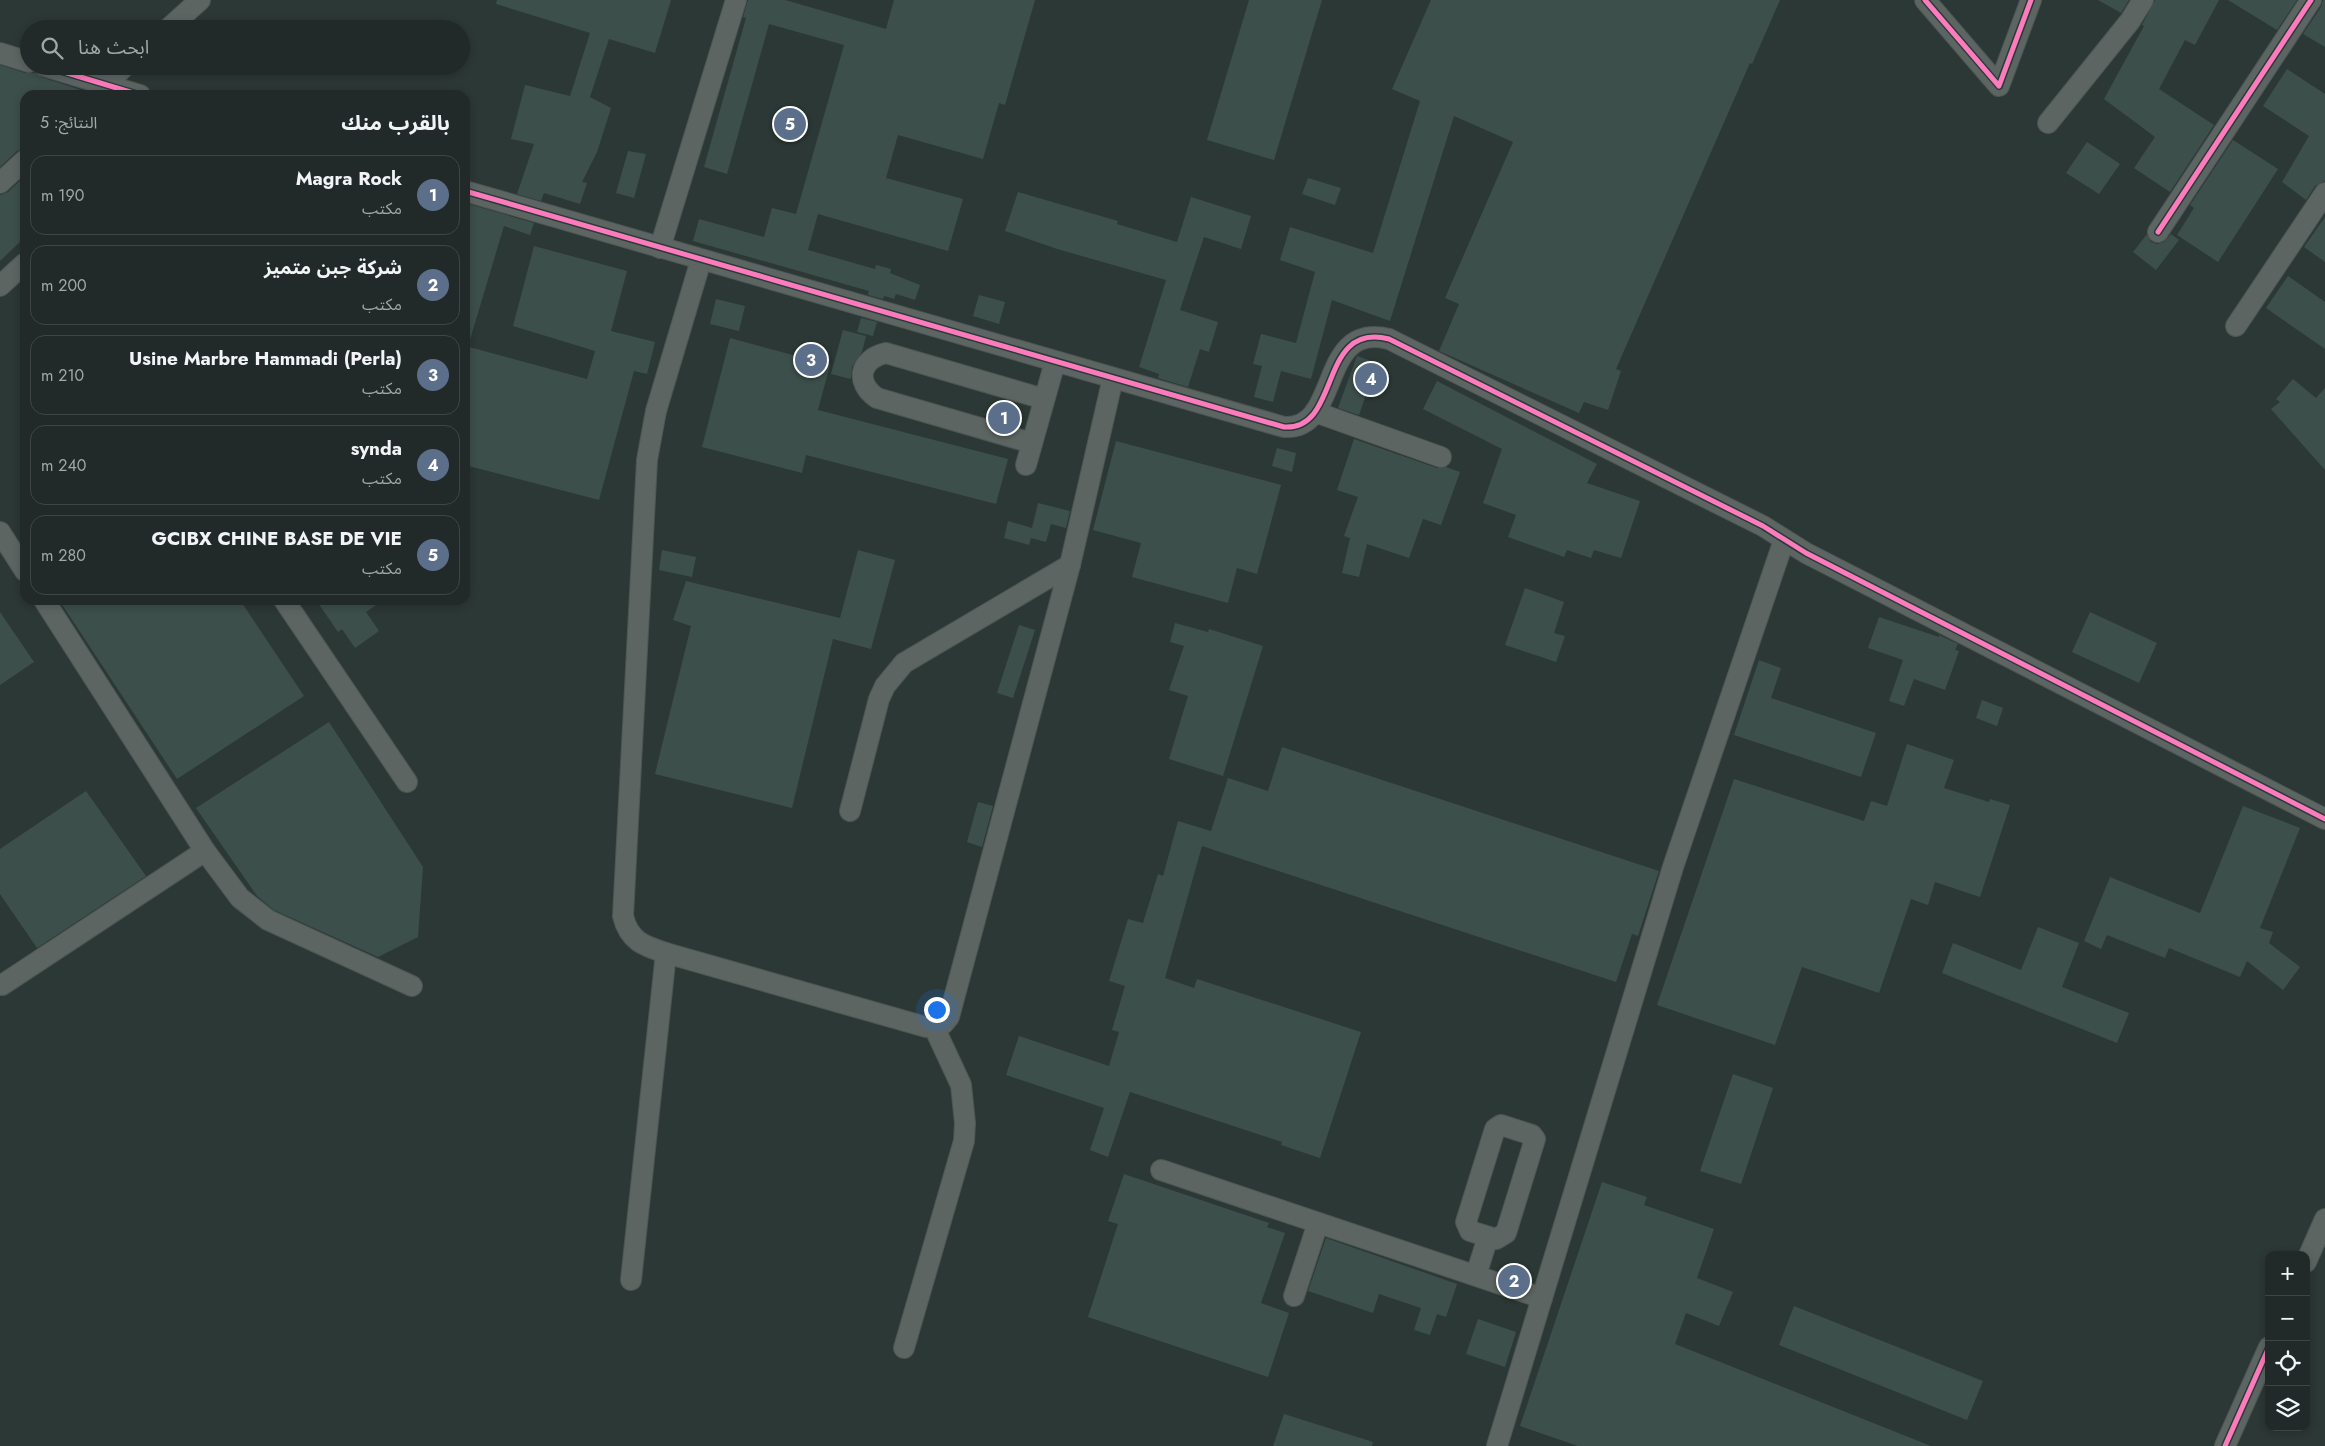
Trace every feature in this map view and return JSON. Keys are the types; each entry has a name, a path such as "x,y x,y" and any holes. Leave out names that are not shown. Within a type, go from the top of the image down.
{"street":[{"path":"178,20 200,0"},
{"path":"660,248 736,0"},
{"path":"1925,0 1999,86 2031,0"},
{"path":"2048,123 2130,21 2143,0"},
{"path":"2158,232 2312,0"},
{"path":"0,53 20,59"},
{"path":"65,75 101,90 116,75"},
{"path":"0,183 20,165"},
{"path":"470,192 1284,427 1302,425 1310,420 1316,412 1343,353 1353,343 1364,337 1378,336 1389,338 1763,526 1824,562 2325,819"},
{"path":"2236,326 2325,193"},
{"path":"701,260 656,411 647,460 623,916 625,926 636,941 666,953 926,1027 942,1024 949,1017 1070,566 1113,378"},
{"path":"0,286 20,268"},
{"path":"1032,443 877,398 868,392 863,382 863,372 867,362 875,356 886,353 1044,399"},
{"path":"1026,464 1055,362"},
{"path":"1316,412 1441,457"},
{"path":"0,532 20,563"},
{"path":"1497,1446 1673,867 1784,540"},
{"path":"850,811 879,699 894,673 904,663 1070,566"},
{"path":"47,605 230,886 260,914 412,986"},
{"path":"287,605 406,782"},
{"path":"2,985 206,851"},
{"path":"631,1280 666,953"},
{"path":"904,1348 964,1141 965,1116 961,1085 934,1027"},
{"path":"1501,1125 1532,1134 1535,1142 1506,1233 1500,1239 1488,1237 1470,1231 1466,1222 1495,1129 1501,1125"},
{"path":"1161,1170 1542,1298"},
{"path":"2310,1253 2325,1219"},
{"path":"1294,1296 1318,1222"},
{"path":"1476,1275 1488,1237"},
{"path":"2225,1446 2265,1356"}],"building":[{"path":"497,0 671,0 655,53 609,39 590,97 611,108 597,152 582,182 587,183 580,204 544,193 541,201 517,194 534,144 511,139 525,85 570,96 590,33 496,4"},
{"path":"748,0 785,0 886,29 894,0 1035,0 1005,105 999,103 983,159 898,135 886,178 963,199 948,251 818,214 808,250 875,269 876,265 891,269 890,273 920,285 915,300 896,294 894,299 884,296 883,299 868,295 869,291 693,241 699,219 764,237 772,208 796,214 844,45 769,24 727,174 704,167 746,18 743,17"},
{"path":"1249,0 1322,0 1274,160 1207,140"},
{"path":"1431,0 1780,0 1752,64 1750,63 1616,369 1621,371 1608,410 1584,402 1579,413 1439,351 1459,304 1445,298 1513,142 1454,116 1390,321 1332,300 1311,379 1281,371 1273,402 1254,397 1262,366 1253,364 1261,334 1296,343 1315,272 1280,260 1290,227 1373,253 1420,101 1392,89"},
{"path":"2098,0 2129,0 2121,13"},
{"path":"2155,0 2219,0 2195,45 2185,40 2159,89 2214,125 2170,192 2134,168 2155,137 2104,99 2144,26 2142,25"},
{"path":"2228,0 2297,0 2277,30"},
{"path":"2323,0 2325,0 2325,47 2303,34 2321,7"},
{"path":"0,65 20,71 20,75 38,75 81,90 20,90 20,150 0,167"},
{"path":"2287,69 2325,94 2325,181 2315,186 2306,200 2282,182 2309,136 2263,106"},
{"path":"2233,140 2278,169 2218,262 2177,235 2194,208 2190,205"},
{"path":"2087,142 2120,164 2099,194 2066,173"},
{"path":"628,151 646,154 634,198 616,193"},
{"path":"1308,178 1341,188 1335,205 1302,194"},
{"path":"20,181 20,242 0,261 0,195 8,192"},
{"path":"1018,192 1118,221 1117,224 1177,242 1191,197 1251,216 1241,249 1204,237 1180,310 1218,322 1209,352 1200,349 1188,387 1158,378 1159,374 1139,367 1166,280 1057,249 1005,231"},
{"path":"470,204 534,223 530,235 504,226 470,340"},
{"path":"2325,217 2325,262 2304,247"},
{"path":"2147,234 2151,242 2157,244 2164,242 2171,234 2179,240 2156,270 2133,252"},
{"path":"534,246 627,271 611,331 655,342 647,374 634,371 599,500 470,466 470,347 587,379 595,351 513,326"},
{"path":"2288,276 2325,302 2325,349 2266,308"},
{"path":"979,295 1005,302 999,324 973,316"},
{"path":"716,299 745,306 739,331 710,324"},
{"path":"861,318 877,322 873,336 857,332"},
{"path":"843,330 866,336 862,352 852,367 851,379 831,374"},
{"path":"730,338 830,365 818,410 1008,459 996,504 806,455 802,473 702,447"},
{"path":"1357,356 1377,363 1359,415 1338,408"},
{"path":"2293,379 2316,398 2325,388 2325,470 2271,409 2280,402 2276,399"},
{"path":"1437,381 1597,464 1587,483 1640,501 1621,558 1594,550 1591,558 1567,550 1564,557 1508,537 1516,515 1483,503 1502,449 1423,409"},
{"path":"1354,439 1437,468 1446,467 1460,472 1441,525 1423,519 1409,558 1367,544 1359,577 1342,573 1350,538 1344,536 1358,497 1337,490"},
{"path":"1116,441 1281,485 1257,574 1237,568 1228,603 1132,577 1141,543 1093,530"},
{"path":"1277,448 1296,453 1292,472 1272,466"},
{"path":"1038,503 1070,511 1066,528 1051,524 1046,542 1031,538 1029,545 1004,538 1008,521 1032,528"},
{"path":"662,550 696,557 692,577 659,570"},
{"path":"858,550 895,560 871,649 833,639 792,808 655,774 691,626 673,620 686,581 840,618"},
{"path":"1525,588 1564,602 1554,633 1565,636 1556,662 1505,645"},
{"path":"62,605 243,605 304,696 177,779"},
{"path":"319,605 376,605 366,612 379,631 355,648 342,629 338,632"},
{"path":"0,612 34,662 0,685"},
{"path":"2090,612 2157,643 2139,683 2072,652"},
{"path":"1879,617 1939,637 1939,635 1958,644 1955,650 1959,651 1945,690 1914,679 1904,706 1889,701 1903,660 1868,648"},
{"path":"1175,623 1208,632 1209,629 1263,646 1223,776 1169,759 1188,696 1169,690 1184,646 1170,642"},
{"path":"1019,625 1035,630 1013,698 997,693"},
{"path":"1759,660 1781,668 1771,698 1876,733 1861,777 1734,735"},
{"path":"1982,700 2003,708 1997,726 1976,718"},
{"path":"329,722 423,867 418,937 378,957 274,910 257,896 196,808"},
{"path":"1907,744 1954,760 1944,788 1989,802 1990,799 2010,805 1980,897 1935,882 1928,905 1911,899 1879,993 1802,967 1775,1045 1657,1005 1734,779 1864,821 1871,801 1887,806"},
{"path":"1282,747 1659,871 1638,936 1632,934 1616,982 1202,846 1165,978 1194,988 1197,979 1361,1032 1320,1158 1281,1145 1282,1142 1130,1092 1108,1157 1090,1150 1104,1108 1006,1075 1019,1036 1109,1066 1119,1032 1112,1030 1125,986 1109,981 1128,919 1143,923 1158,874 1163,876 1178,821 1211,831 1228,778 1268,791"},
{"path":"86,791 146,876 37,948 0,894 0,849"},
{"path":"978,802 993,806 982,847 967,842"},
{"path":"2243,806 2300,828 2260,928 2273,932 2269,943 2300,967 2283,990 2247,961 2240,977 2169,948 2165,958 2107,935 2101,949 2084,941 2110,877 2200,913"},
{"path":"2038,927 2079,943 2062,987 2129,1013 2117,1043 1942,973 1953,943 2021,970"},
{"path":"1733,1074 1773,1088 1741,1184 1700,1171"},
{"path":"1124,1174 1269,1223 1267,1227 1285,1233 1261,1303 1289,1313 1268,1377 1088,1317 1118,1224 1108,1221"},
{"path":"1602,1182 1647,1197 1644,1205 1714,1229 1697,1278 1733,1292 1719,1326 1686,1313 1675,1344 1931,1446 1578,1446 1520,1426"},
{"path":"1326,1238 1457,1284 1446,1317 1437,1314 1430,1335 1414,1330 1421,1308 1379,1294 1373,1313 1308,1291"},
{"path":"1794,1306 1983,1381 1967,1420 1779,1345"},
{"path":"1478,1319 1516,1332 1505,1367 1466,1354"},
{"path":"1284,1414 1373,1442 1372,1446 1273,1446"}],"cycle path":[{"path":"1925,0 1999,86 2031,0"},
{"path":"2158,232 2311,0"},
{"path":"74,75 123,90"},
{"path":"470,192 1284,427 1302,424 1315,412 1339,360 1350,346 1366,338 1389,339 1763,526 1806,553 2325,819"},
{"path":"2225,1446 2265,1356"}],"place":[{"name":"GCIBX CHINE BASE DE VIE","path":"790,124"},
{"name":"Usine Marbre Hammadi (Perla)","path":"811,360"},
{"name":"synda","path":"1371,379"},
{"name":"Magra Rock","path":"1004,418"},
{"name":"شركة جبن متميز","path":"1514,1281"}]}
